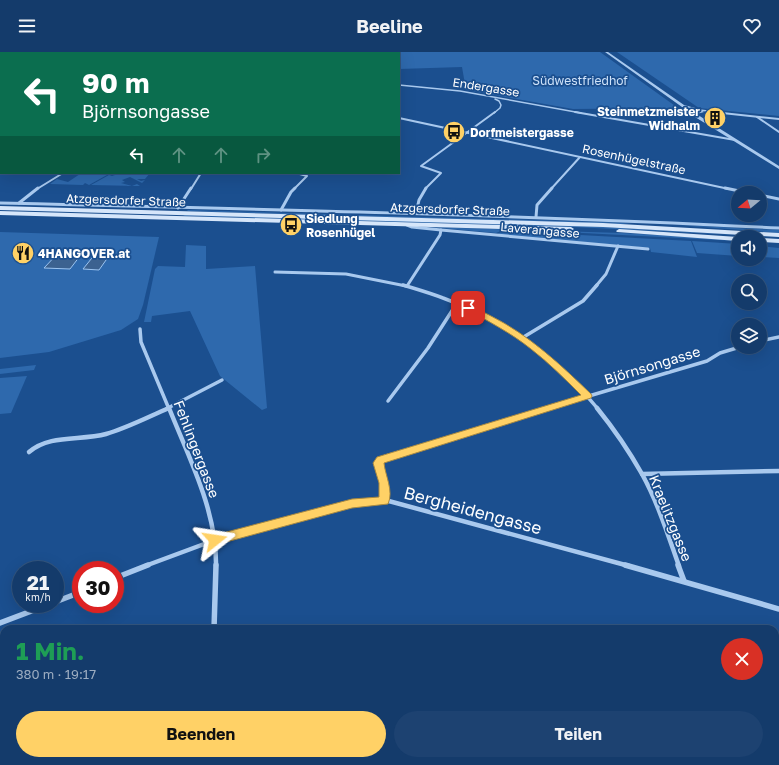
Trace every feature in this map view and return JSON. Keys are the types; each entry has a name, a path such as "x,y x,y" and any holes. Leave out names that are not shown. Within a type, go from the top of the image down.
{"main road":[{"name":"Atzgersdorfer Straße","path":"0,208 595,224 779,235"},
{"name":"Atzgersdorfer Straße","path":"0,213 608,230 731,239"},
{"path":"767,240 779,241"}],"street":[{"path":"606,52 689,108 757,117 779,118"},
{"name":"Endergasse","path":"400,85 492,96 735,140"},
{"path":"416,213 417,204 422,191 441,173 422,166 500,108 501,105 499,101 492,96"},
{"path":"689,108 687,110 695,113 701,112 700,110"},
{"path":"695,113 696,116 779,168"},
{"path":"757,117 779,132"},
{"name":"Rosenhügelstraße","path":"400,118 731,189"},
{"path":"536,217 537,205 580,157"},
{"path":"18,204 43,184 61,174"},
{"path":"178,208 200,174"},
{"path":"281,210 291,192 307,176 300,174"},
{"path":"767,197 779,200"},
{"name":"Atzgersdorfer Straße","path":"0,203 416,213 779,228"},
{"name":"Laverangasse","path":"407,224 412,227 648,249"},
{"path":"406,286 440,235 441,230"},
{"path":"522,338 583,301 606,274 618,246"},
{"name":"Kraelitzgasse","path":"275,272 354,275 406,286 457,303 496,322 522,338 554,363 587,396 615,430 642,474 660,512 684,581"},
{"path":"388,401 428,348 457,303"},
{"name":"Fehlingergasse","path":"140,329 142,342 202,493 215,540 214,625"},
{"path":"767,340 779,337"},
{"name":"Björnsongasse","path":"385,500 384,483 378,463 380,460 587,396 707,361 720,353 731,350"},
{"path":"29,452 37,446 50,441 105,434 169,408 222,380"},
{"path":"642,474 779,471"},
{"name":"Bergheidengasse","path":"124,574 215,540 352,503 385,500 684,581 779,609"},
{"path":"0,623 26,613"}],"green space":[{"name":"Südwestfriedhof","path":"400,52 600,52 678,108 573,109 466,90 462,67 400,69"},
{"name":"Südwestfriedhof","path":"617,52 779,52 779,116 699,108"},
{"path":"80,174 107,175 89,185 85,183 83,185 50,184 57,179 68,182"},
{"path":"118,174 149,174 145,179 137,179 141,181 145,180 142,183 130,177 122,180 125,182 121,183 131,186 91,185 109,175 112,176"},
{"path":"187,211 632,223 621,224"},
{"path":"183,216 572,225 731,235 573,227"},
{"path":"677,225 779,230 779,233 767,232 767,230 741,230"},
{"path":"430,227 622,233 731,239 731,241 544,231 501,231 496,233"},
{"path":"0,232 159,237 143,305 138,319 121,330 49,352 0,358"},
{"path":"501,232 691,241 697,257 651,252 650,248 496,235"},
{"path":"692,241 731,244 731,255 697,253"},
{"path":"186,245 206,246 206,269 255,266 267,408 262,410 220,376 190,311 152,316 151,322 144,322 155,269 158,266 185,267"},
{"path":"767,247 779,248 779,258 767,257"},
{"path":"36,365 34,370 0,374 0,369"},
{"path":"27,376 11,413 0,414 0,378"}],"shaded area":[{"path":"59,252 83,252 70,269 44,268"},
{"path":"96,253 111,253 99,270 83,269"}],"place":[{"name":"Steinmetzmeister Widhalm","path":"715,118"},
{"name":"Dorfmeistergasse","path":"454,132"},
{"name":"Siedlung Rosenhügel","path":"291,225"},
{"name":"4HANGOVER.at","path":"23,253"}],"route":[{"path":"215,540 352,503 385,500 384,483 378,463 380,460 587,396 554,363 533,346 496,322 468,308"}]}
